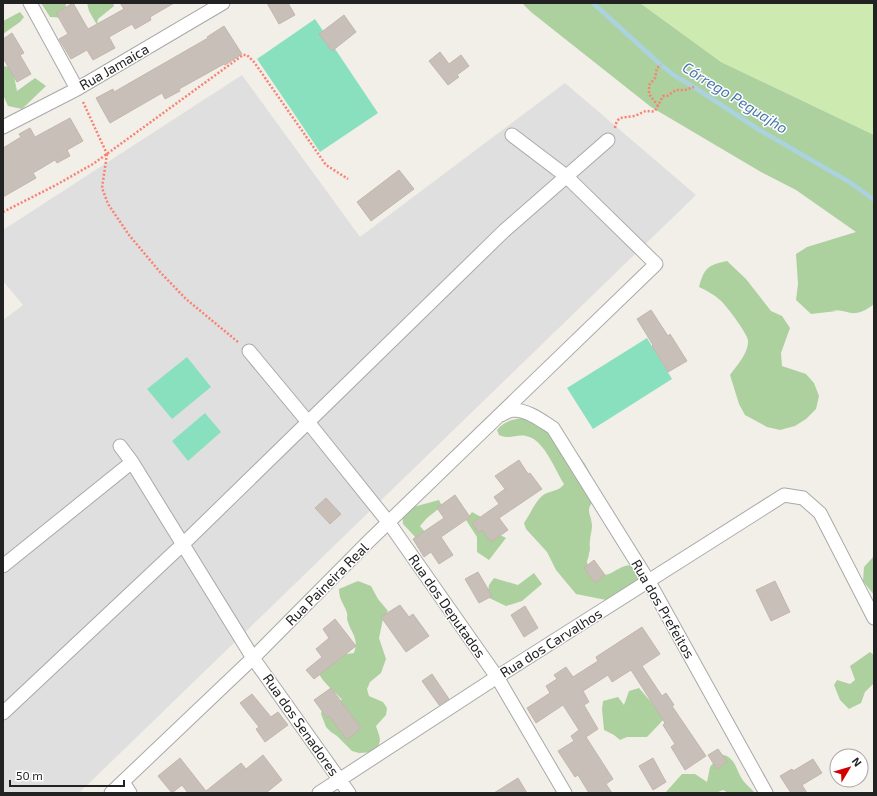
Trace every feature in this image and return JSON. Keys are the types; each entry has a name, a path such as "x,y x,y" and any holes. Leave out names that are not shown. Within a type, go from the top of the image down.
{"street":[{"path":"30,3 77,89"},
{"name":"Rua Jamaica","path":"3,127 77,89 223,3"},
{"path":"512,135 566,176"},
{"path":"3,712 183,544 504,231 608,140"},
{"name":"Rua Paineira Real","path":"111,793 126,788 369,541 656,264 566,176"},
{"name":"Rua dos Deputados","path":"249,351 389,523 497,677 566,793"},
{"name":"Rua dos Prefeitos","path":"501,415 512,410 525,413 537,418 553,428 649,582 766,793"},
{"name":"Rua dos Senadores","path":"120,446 132,462 253,658 349,793"},
{"path":"3,566 132,462"},
{"name":"Rua dos Carvalhos","path":"319,793 497,677 784,495 803,498 820,513 874,618"}],"path":[{"path":"3,212 93,164 243,55 247,55 254,62 326,165 348,179"},
{"path":"658,106 649,94 649,89 650,85 656,78 657,68 661,65"},
{"path":"608,140 614,134 616,122 619,119 646,111 655,111 663,96 667,96 676,90 685,90 694,87"},
{"path":"77,89 107,154 102,188 108,204 129,235 160,272 186,299 249,351"}],"shaded area":[{"path":"242,75 360,237 565,83 696,195 79,793 3,793 3,320 23,305 3,281 3,230"}],"green space":[{"path":"41,3 66,3 65,18 50,17"},
{"path":"87,3 113,3 114,6 98,19 97,25 89,11"},
{"path":"522,3 640,3 721,62 874,135 874,304 866,310 856,313 837,311 811,314 796,300 798,284 796,254 807,247 856,232 796,190 761,172 651,107 531,12"},
{"path":"640,3 874,3 874,135 721,62"},
{"path":"20,12 24,17 20,22 3,34 3,21"},
{"path":"315,19 378,113 320,152 257,59"},
{"path":"3,66 12,67 17,91 35,78 46,86 22,109 8,106 3,95"},
{"path":"727,261 746,279 771,311 782,316 790,328 781,353 782,366 806,374 814,383 819,396 816,409 806,419 795,426 780,430 767,427 745,415 739,404 730,375 747,350 747,336 723,303 712,294 699,287 703,275 708,268 715,264"},
{"path":"647,338 672,379 593,429 567,388"},
{"path":"187,357 211,387 172,419 147,389"},
{"path":"205,413 221,432 188,461 172,441"},
{"path":"535,417 565,437 585,464 594,481 594,501 589,507 592,526 590,550 587,561 593,572 599,576 610,574 624,566 632,565 640,574 639,580 611,601 576,594 556,570 547,552 526,529 524,523 539,499 545,494 562,487 564,484 544,449 532,438 526,436 503,436 499,435 497,430 505,423 510,421 519,418"},
{"path":"439,500 442,506 427,518 420,526 425,532 418,540 403,524 402,510"},
{"path":"472,512 481,517 487,528 506,538 489,560 477,552 477,537 466,520"},
{"path":"874,556 874,595 863,581 864,567"},
{"path":"534,573 542,584 522,601 506,606 487,597 489,585 494,578 518,585"},
{"path":"358,581 371,586 378,599 388,611 383,619 379,638 386,659 381,673 370,682 367,689 369,696 383,702 387,708 386,715 376,726 380,739 377,748 374,752 359,753 352,751 326,727 321,714 323,707 328,702 342,700 319,674 334,647 347,654 354,653 356,644 347,621 347,613 339,593 339,589"},
{"path":"870,652 874,655 874,683 865,692 861,703 849,709 840,700 834,685 837,680 850,684 855,680 850,666"},
{"path":"639,688 665,718 647,737 627,737 620,740 604,730 602,709 603,701 618,697 624,705 629,691"},
{"path":"720,754 725,755 732,760 743,781 755,793 728,793 723,790 716,793 665,793 682,774 695,774 707,782 710,767"}],"building":[{"path":"73,3 88,29 124,9 120,3 174,3 150,17 151,20 135,29 132,24 109,37 115,48 93,60 87,50 71,59 59,39 68,34 56,13"},
{"path":"267,3 288,3 295,15 279,24"},
{"path":"344,15 356,32 332,51 319,34"},
{"path":"224,26 242,54 225,65 224,64 179,89 180,91 165,99 162,93 110,123 96,98 113,89 114,92 208,38 207,37"},
{"path":"12,33 24,53 20,55 31,74 17,82 3,58 3,39"},
{"path":"440,52 449,64 461,55 469,66 457,75 459,77 448,85 429,61"},
{"path":"70,118 83,141 67,150 70,156 57,163 55,160 33,173 36,178 3,197 3,148 21,137 19,134 30,128 35,137"},
{"path":"399,170 414,189 371,221 357,202"},
{"path":"651,310 668,336 670,334 687,361 668,372 637,319"},
{"path":"519,460 528,474 530,473 542,489 499,518 508,530 491,542 482,530 479,533 472,523 499,504 494,497 505,489 495,476"},
{"path":"455,495 470,517 441,537 453,555 439,564 431,552 424,557 413,539 444,518 437,508"},
{"path":"326,498 341,514 330,524 315,508"},
{"path":"594,560 605,575 595,583 584,568"},
{"path":"478,572 492,596 479,603 465,579"},
{"path":"775,581 790,612 771,621 756,590"},
{"path":"400,605 409,617 413,614 429,636 406,652 381,617"},
{"path":"525,606 538,628 524,637 511,615"},
{"path":"335,619 356,646 314,679 306,670 322,657 316,649 329,638 323,629"},
{"path":"642,627 660,654 642,666 662,696 666,693 674,705 672,706 706,756 685,770 671,747 675,744 663,725 665,723 631,670 612,682 608,675 583,691 589,702 584,705 598,729 586,737 613,779 606,784 612,793 589,793 578,775 575,777 558,751 574,741 571,736 579,730 563,705 536,723 527,708 550,693 546,686 557,679 554,675 566,667 573,677 598,661 596,657"},
{"path":"432,674 449,699 439,705 422,681"},
{"path":"331,688 361,728 347,740 329,716 327,718 314,700"},
{"path":"252,694 271,717 278,712 288,725 265,742 256,729 259,727 240,703"},
{"path":"718,749 727,762 717,769 708,755"},
{"path":"263,755 282,780 266,793 188,793 182,785 172,793 158,776 180,758 206,791 241,763 246,769"},
{"path":"653,758 666,782 653,790 639,766"},
{"path":"813,759 822,773 802,785 807,793 791,793 780,776 792,769 793,771"},
{"path":"518,778 527,793 494,793"}],"waterway":[{"name":"Córrego Peguajho","path":"593,3 675,76 758,129 851,183 874,200"}]}
